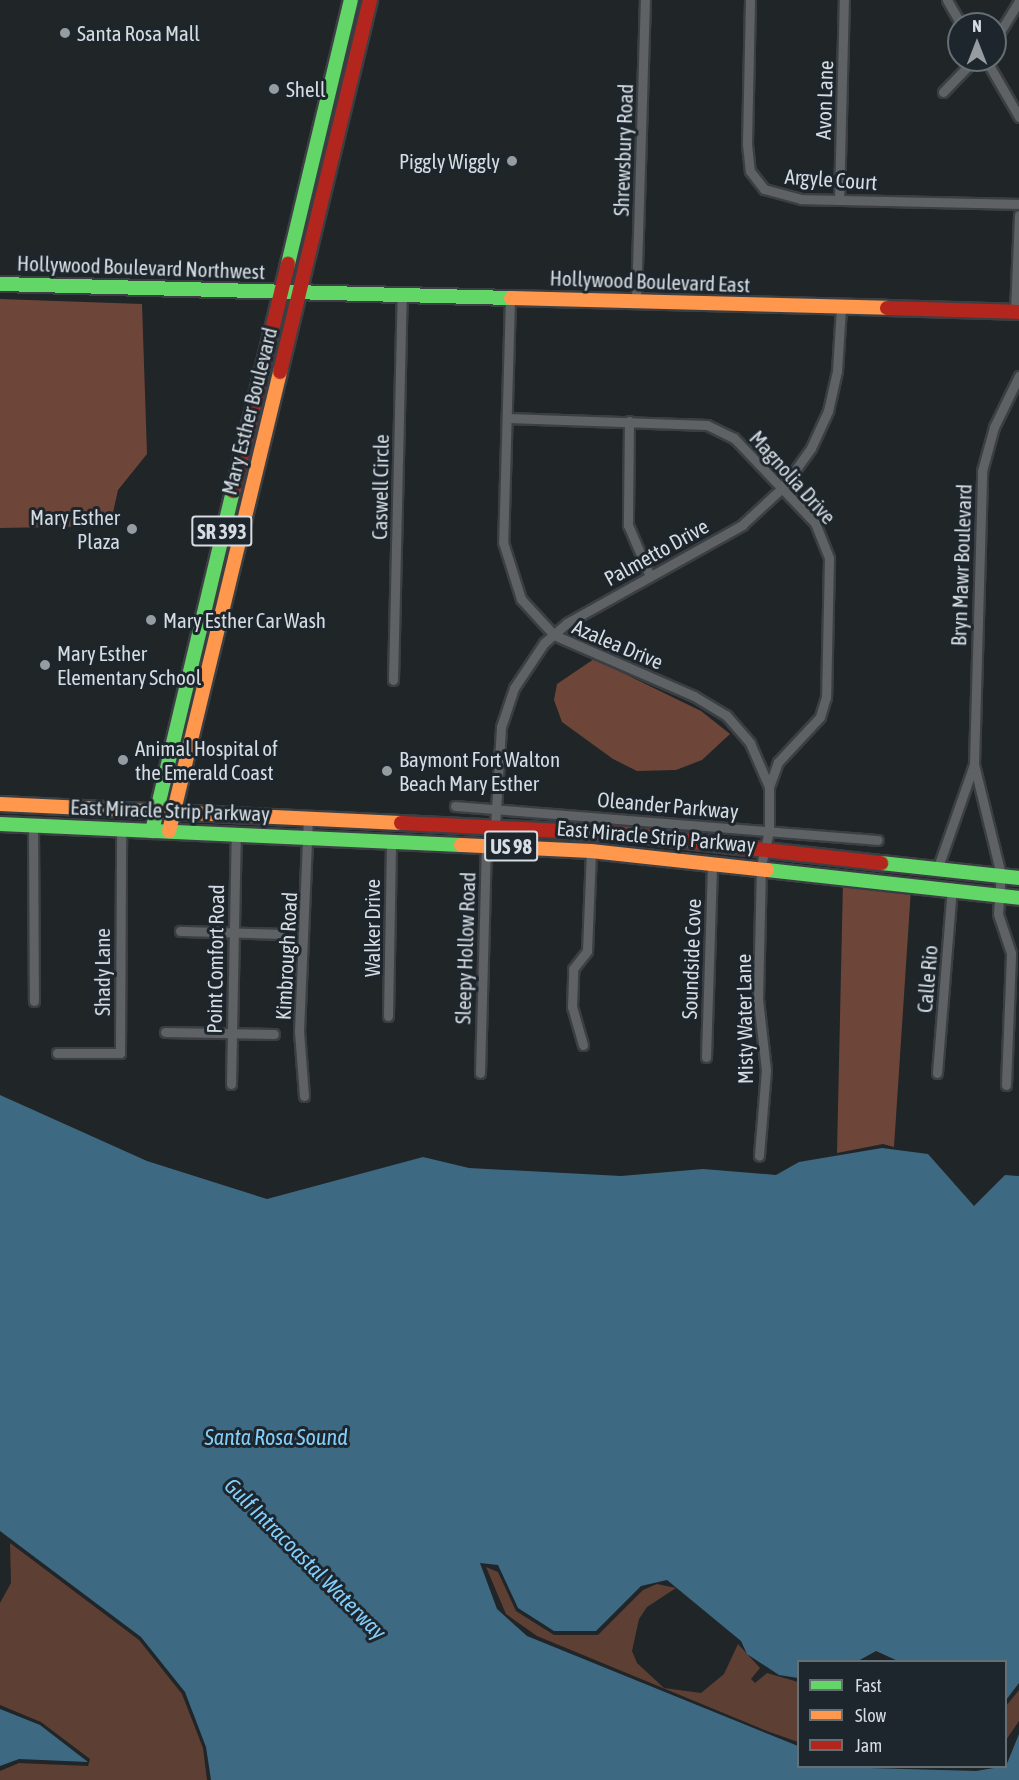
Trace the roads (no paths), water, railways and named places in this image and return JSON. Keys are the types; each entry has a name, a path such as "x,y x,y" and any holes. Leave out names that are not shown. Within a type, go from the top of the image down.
{"main road":[{"name":"Mary Esther Boulevard","path":"152,831 154,810 351,0"},
{"name":"Mary Esther Boulevard","path":"169,831 370,0"},
{"name":"Hollywood Boulevard Northwest","path":"0,284 280,292"},
{"name":"Hollywood Boulevard East","path":"280,292 1017,312"},
{"name":"East Miracle Strip Parkway","path":"0,804 495,826 765,847 1019,878"},
{"name":"East Miracle Strip Parkway","path":"0,824 591,851 761,866 1019,898"}],"street":[{"name":"Shrewsbury Road","path":"636,301 645,0"},
{"name":"Argyle Court","path":"750,0 750,171 775,194 839,200 1019,204"},
{"name":"Avon Lane","path":"839,200 844,0"},
{"path":"1007,20 1019,1"},
{"path":"943,92 962,72"},
{"path":"993,72 1019,117"},
{"path":"1017,312 1019,215"},
{"name":"Caswell Circle","path":"393,680 402,295"},
{"name":"Azalea Drive","path":"510,297 506,560 521,598 554,635 726,715 750,743 769,787 769,831 765,847"},
{"name":"Palmetto Drive","path":"495,826 506,709 522,674 554,635 650,576 742,525 783,487 811,448 828,411 837,371 841,307"},
{"name":"Bryn Mawr Boulevard","path":"1006,1085 1011,953 998,914 1001,875 974,764 982,471 994,427 1019,376"},
{"name":"Magnolia Drive","path":"507,417 689,423 722,431 783,487 826,542 827,682 820,717 778,762 769,787"},
{"path":"629,421 628,525 650,576"},
{"name":"Bryn Mawr Boulevard","path":"938,867 974,764"},
{"name":"Oleander Parkway","path":"455,806 878,840"},
{"name":"Kimbrough Road","path":"304,1096 299,1031 308,817"},
{"path":"33,825 34,1001"},
{"name":"Sleepy Hollow Road","path":"480,1072 486,845 495,826"},
{"name":"Shady Lane","path":"57,1053 120,1053 121,829"},
{"name":"Point Comfort Road","path":"231,1084 236,834"},
{"name":"Walker Drive","path":"388,1016 391,841"},
{"name":"Misty Water Lane","path":"759,1156 766,1070 758,999 761,866 765,847"},
{"path":"583,1045 572,1007 572,979 574,964 587,951 591,851"},
{"name":"Soundside Cove","path":"706,1057 712,862"},
{"name":"Calle Rio","path":"938,1073 952,888"},
{"path":"180,931 279,934"},
{"path":"165,1032 274,1034"}],"water":[{"name":"Santa Rosa Sound","path":"0,1095 147,1161 267,1199 423,1157 469,1168 621,1176 703,1169 776,1175 799,1162 882,1148 928,1154 974,1206 1005,1175 1019,1176 1019,1683 1007,1699 1007,1660 896,1660 876,1651 860,1660 797,1660 797,1678 779,1675 747,1654 741,1641 667,1580 641,1586 596,1631 554,1631 518,1608 498,1565 480,1563 497,1609 527,1636 797,1746 797,1768 976,1771 1007,1768 1019,1734 1019,1780 211,1780 206,1747 185,1692 141,1637 0,1531"},
{"path":"0,1709 40,1725 88,1762 19,1759 0,1766"}],"place":[{"name":"Santa Rosa Mall","path":"65,33"},
{"name":"Shell","path":"274,89"},
{"name":"Piggly Wiggly","path":"512,161"},
{"name":"Mary Esther Plaza","path":"132,529"},
{"name":"Mary Esther Car Wash","path":"151,620"},
{"name":"Mary Esther Elementary School","path":"45,665"},
{"name":"Animal Hospital of the Emerald Coast","path":"123,760"},
{"name":"Baymont Fort Walton Beach Mary Esther","path":"387,771"}],"water label":[{"name":"Gulf Intracoastal Waterway","path":"305,1559"}]}
